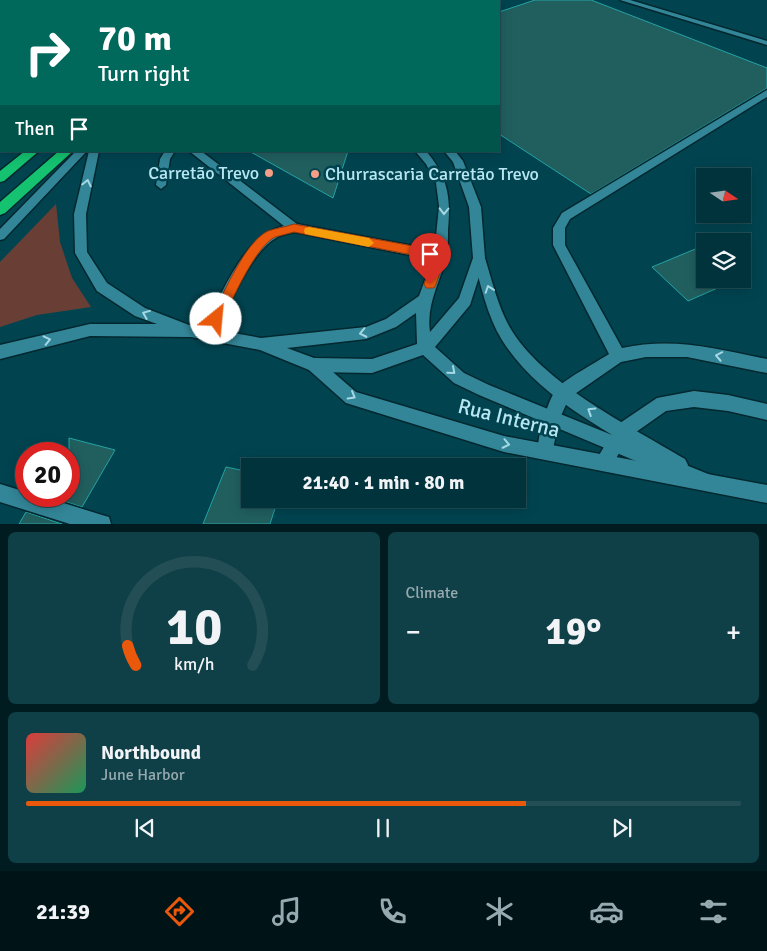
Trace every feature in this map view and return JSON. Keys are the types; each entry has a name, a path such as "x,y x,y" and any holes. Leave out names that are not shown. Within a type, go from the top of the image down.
{"highway":[{"path":"0,178 32,152"},
{"path":"0,210 67,152"}],"street":[{"path":"623,0 767,43"},
{"path":"618,356 559,245 559,228 566,216 767,93"},
{"path":"0,236 81,152"},
{"path":"94,152 80,214 80,253 102,286 140,312 191,331"},
{"path":"161,185 165,159 169,152"},
{"path":"195,152 294,228"},
{"path":"421,152 430,163 441,183 445,206 440,256 424,300 422,324 426,348 459,378 552,418 618,437 707,482"},
{"path":"0,352 90,330 191,331 260,344 314,365 372,366 426,348 465,301 479,258 475,207 458,162 450,152"},
{"path":"208,334 242,270 258,245 271,234 294,228 440,256"},
{"name":"Rua Interna","path":"479,258 491,296 508,336 533,365 563,393 618,437"},
{"path":"260,344 366,333 391,323 424,300"},
{"path":"544,451 552,418 563,393 618,356 646,350 687,350 767,366"},
{"name":"Rua Interna","path":"314,365 352,398 504,444 767,494"},
{"path":"604,462 618,437 663,404 694,399 728,403 767,412"},
{"path":"0,493 102,524"}],"shaded area":[{"path":"56,204 60,242 72,278 91,307 37,315 0,327 0,262"}],"building":[{"path":"535,0 591,0 767,68 767,88 591,194 500,135 500,12"},
{"name":"Churrascaria Carretão Trevo","path":"251,152 348,152 333,198"},
{"path":"696,249 696,288 718,288 688,301 652,267"},
{"path":"69,438 115,450 82,507 80,506 80,442 69,442"},
{"path":"226,467 241,470 241,508 275,508 270,524 203,524"},
{"path":"26,512 62,524 19,524"}],"slow traffic":[{"path":"309,231 369,243"}],"place":[{"name":"Carretão Trevo","path":"269,173"},
{"name":"Churrascaria Carretão Trevo","path":"315,174"}],"route":[{"path":"216,319 242,270 258,245 271,234 294,228 440,256 430,284"}]}
